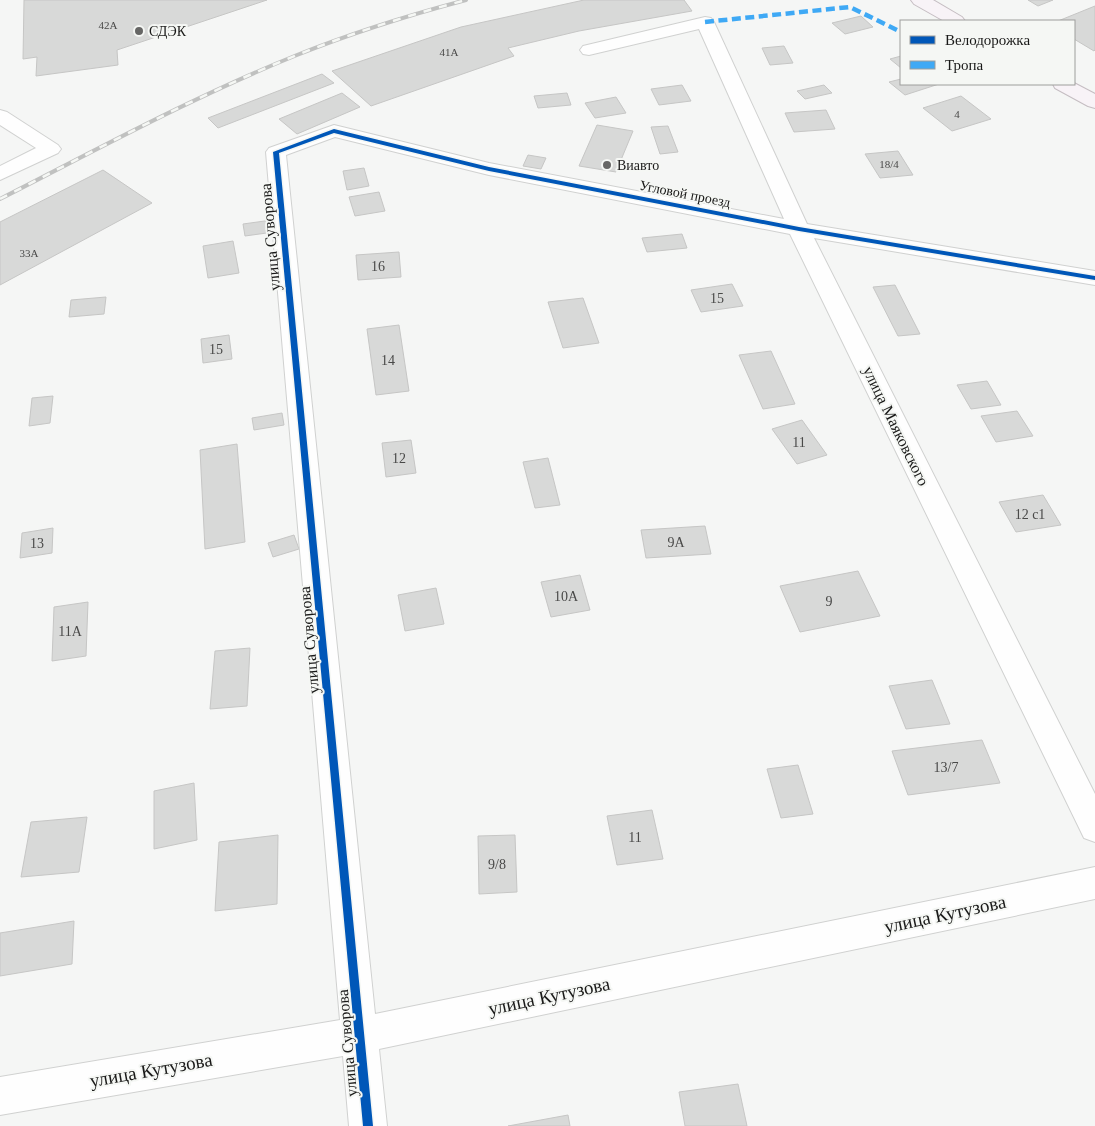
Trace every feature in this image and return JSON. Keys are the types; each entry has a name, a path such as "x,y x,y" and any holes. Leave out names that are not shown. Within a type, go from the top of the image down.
{"main road":[{"path":"920,0 954,20"},
{"path":"1064,85 1095,102"}],"street":[{"name":"улица Маяковского","path":"588,50 705,22 799,229 1095,827"},
{"path":"0,116 51,149 0,174"},
{"name":"Угловой проезд","path":"276,152 334,131 489,169 799,229 1095,278"},
{"name":"улица Суворова","path":"276,152 368,1126"},
{"name":"улица Кутузова","path":"0,1096 360,1035 1095,883"}],"building":[{"path":"24,0 267,0 117,50 118,65 36,76 37,57 23,59"},
{"path":"584,0 684,0 692,11 579,31 508,48 514,56 371,106 332,71 461,27"},
{"path":"1028,0 1053,0 1038,6"},
{"path":"1095,6 1095,50 1075,40 1075,20 1060,20"},
{"path":"861,16 873,27 845,34 832,23"},
{"path":"784,46 793,63 770,65 762,48"},
{"path":"900,56 900,67 890,59"},
{"path":"322,74 334,83 218,128 208,118"},
{"path":"900,79 900,85 936,85 905,95 889,82"},
{"path":"682,85 691,101 659,105 651,89"},
{"path":"824,85 832,93 805,99 797,91"},
{"path":"342,93 360,107 297,134 279,119"},
{"path":"567,93 571,105 538,108 534,96"},
{"path":"961,96 991,119 952,131 923,108"},
{"path":"616,97 626,113 595,118 585,103"},
{"path":"826,110 835,129 794,132 785,113"},
{"path":"597,125 633,131 616,172 579,166"},
{"path":"668,126 678,152 660,154 651,127"},
{"path":"898,151 913,175 880,178 865,154"},
{"path":"528,155 546,158 541,169 523,166"},
{"path":"364,168 369,186 347,190 343,171"},
{"path":"103,170 152,203 0,285 0,222"},
{"path":"379,192 385,211 355,216 349,197"},
{"path":"272,220 274,232 245,236 243,224"},
{"path":"682,234 687,248 647,252 642,238"},
{"path":"233,241 239,273 208,278 203,246"},
{"path":"399,252 401,277 358,280 356,255"},
{"path":"732,284 743,306 701,312 691,290"},
{"path":"895,285 920,334 898,336 873,287"},
{"path":"106,297 104,314 69,317 71,300"},
{"path":"583,298 599,343 563,348 548,302"},
{"path":"399,325 409,391 376,395 367,329"},
{"path":"229,335 232,359 203,363 201,339"},
{"path":"771,351 795,404 763,409 739,355"},
{"path":"987,381 1001,405 971,409 957,385"},
{"path":"53,396 50,423 29,426 32,398"},
{"path":"1017,411 1033,436 996,442 981,416"},
{"path":"282,413 284,425 254,430 252,418"},
{"path":"802,420 827,455 797,464 772,429"},
{"path":"411,440 416,473 386,477 382,443"},
{"path":"237,444 245,542 205,549 200,450"},
{"path":"548,458 560,505 535,508 523,462"},
{"path":"1043,495 1061,525 1016,532 999,502"},
{"path":"705,526 711,554 646,558 641,530"},
{"path":"53,528 52,553 20,558 22,533"},
{"path":"294,535 299,549 273,557 268,543"},
{"path":"858,571 880,616 800,632 780,586"},
{"path":"580,575 590,610 551,617 541,582"},
{"path":"436,588 444,624 405,631 398,595"},
{"path":"88,602 86,656 52,661 54,607"},
{"path":"250,648 247,706 210,709 215,651"},
{"path":"932,680 950,724 906,729 889,686"},
{"path":"982,740 1000,783 908,795 892,751"},
{"path":"798,765 813,814 781,818 767,769"},
{"path":"194,783 197,840 154,849 154,791"},
{"path":"652,810 663,859 617,865 607,816"},
{"path":"87,817 79,872 21,877 31,822"},
{"path":"278,835 277,904 215,911 219,842"},
{"path":"515,835 517,892 479,894 478,836"},
{"path":"74,921 72,964 0,976 0,933"},
{"path":"738,1084 747,1126 685,1126 679,1092"},
{"path":"568,1115 570,1126 508,1126"}],"railway":[{"path":"0,199 147,124 259,71 360,32 466,0"}],"marked path":[{"path":"705,22 850,7 900,32"}],"cycle path":[{"path":"368,1126 276,152 334,131 489,169 799,229 1095,278"}],"place":[{"name":"СДЭК","path":"139,31"},
{"name":"Виавто","path":"607,165"}]}
